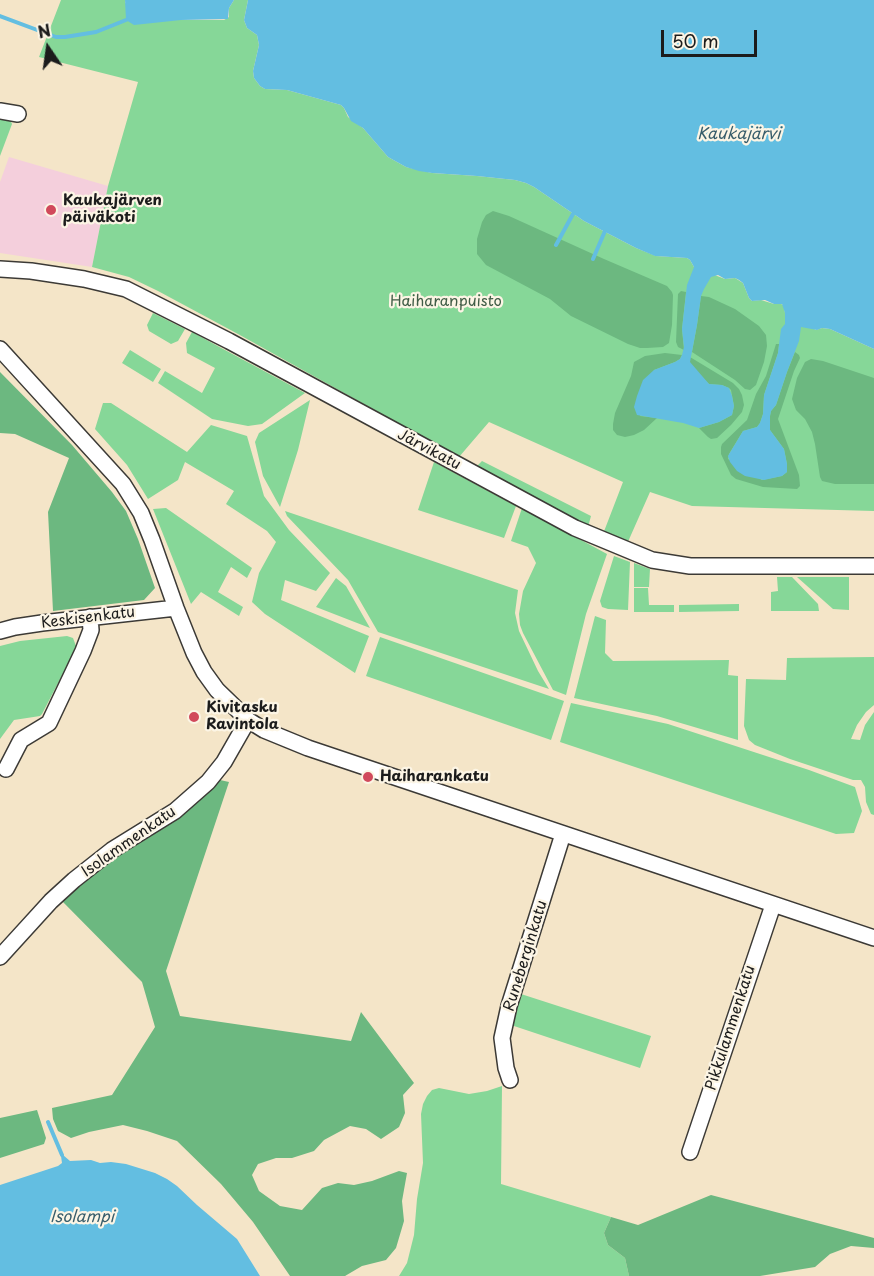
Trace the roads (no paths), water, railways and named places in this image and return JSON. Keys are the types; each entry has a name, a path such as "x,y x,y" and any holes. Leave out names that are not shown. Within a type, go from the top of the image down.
{"street":[{"path":"0,111 18,114"},
{"name":"Järvikatu","path":"0,268 84,279 126,289 229,341 575,528 652,560 690,566 874,566"},
{"path":"0,349 123,484 141,513 176,608 204,672 217,690 248,720 264,730 308,748 874,938"},
{"name":"Keskisenkatu","path":"0,631 90,617 176,608"},
{"path":"6,769 21,740 49,723 83,651 91,630 90,617"},
{"name":"Isolammenkatu","path":"0,957 51,901 74,880 112,850 176,811 208,782 223,763 248,720"},
{"name":"Runeberginkatu","path":"510,1080 502,1038 509,1006 563,834"},
{"name":"Pikkulammenkatu","path":"690,1152 773,905"}],"water":[{"path":"125,0 234,0 229,8 228,19 181,20 134,25 126,20"},
{"name":"Kaukajärvi","path":"248,0 874,0 874,349 830,329 817,330 801,327 799,341 770,416 770,430 784,449 787,472 782,476 764,480 745,476 737,471 728,456 743,431 757,427 760,423 764,395 778,353 781,329 785,324 782,304 774,304 765,300 752,301 743,283 739,280 725,279 718,275 711,277 701,296 690,362 709,384 729,388 734,406 732,415 699,428 637,415 634,407 643,380 654,370 675,362 682,355 684,347 682,329 687,285 694,267 690,260 655,256 636,248 584,221 526,183 515,180 432,173 406,167 388,157 363,128 351,121 341,105 287,90 265,89 254,78 253,71 259,45 257,35 247,28 244,20"},
{"name":"Isolampi","path":"63,1155 70,1161 91,1160 100,1163 126,1164 167,1179 237,1239 260,1276 0,1276 0,1185 58,1166 62,1163 61,1156"}],"waterway":[{"path":"0,16 56,37 96,32 126,20"},
{"path":"556,245 573,214"},
{"path":"593,259 605,231"},
{"path":"48,1122 62,1155"}],"place":[{"name":"Kaukajärven päiväkoti","path":"51,210"},
{"name":"Kivitasku Ravintola","path":"194,717"},
{"name":"Haiharankatu","path":"368,777"}],"park label":[{"name":"Haiharanpuisto","path":"446,302"}]}
